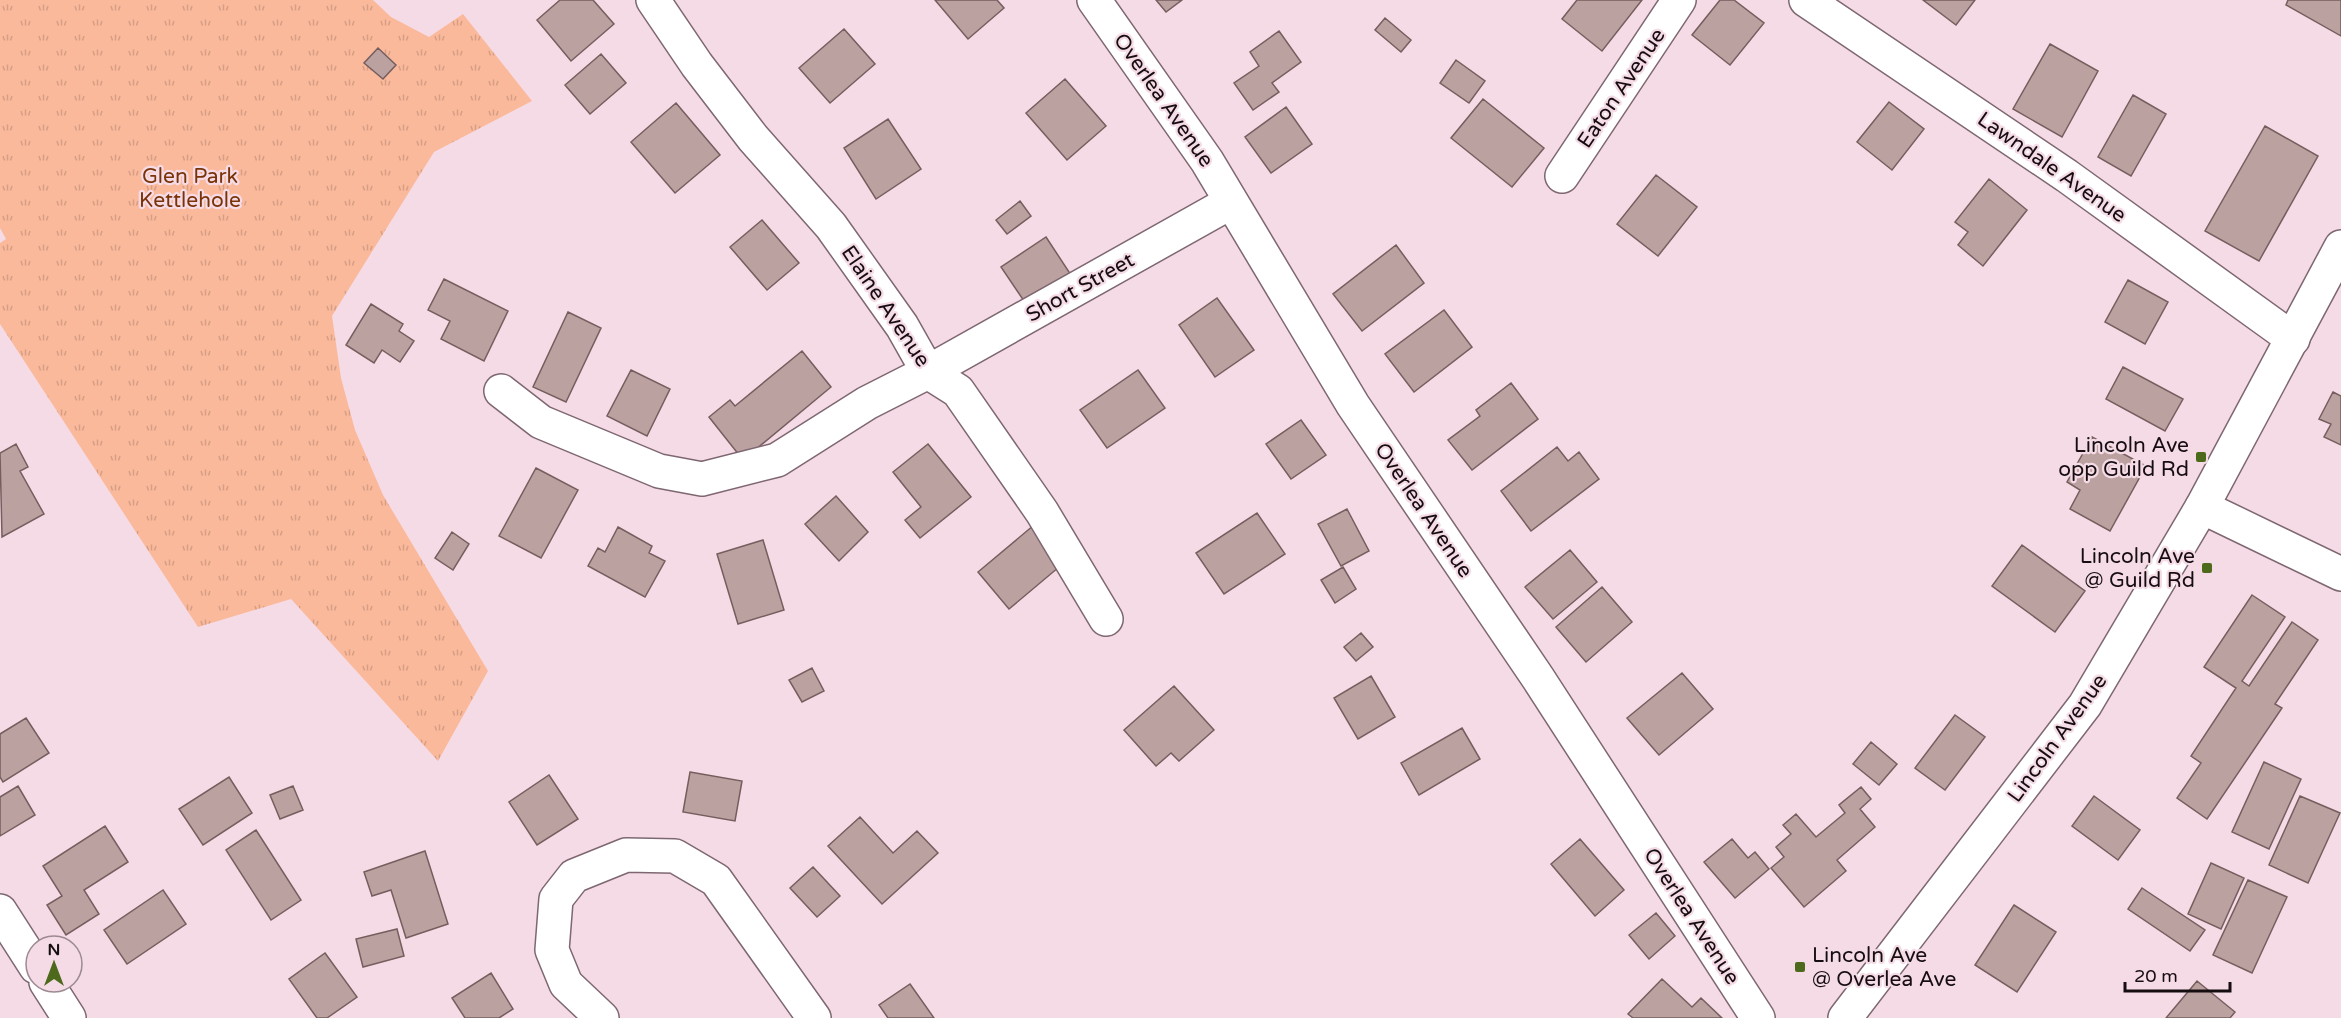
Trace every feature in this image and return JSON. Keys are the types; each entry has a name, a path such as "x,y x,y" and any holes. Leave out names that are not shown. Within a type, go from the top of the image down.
{"street":[{"name":"Elaine Avenue","path":"653,0 696,65 753,138 831,226 902,326 928,372 958,391 1042,512 1106,619"},
{"name":"Overlea Avenue","path":"1094,0 1207,160 1353,405 1538,678 1758,1018"},
{"name":"Eaton Avenue","path":"1562,176 1679,0"},
{"name":"Lawndale Avenue","path":"1806,0 2067,176 2293,339"},
{"name":"Short Street","path":"501,391 541,422 659,471 702,479 777,459 867,404 1231,202"},
{"name":"Lincoln Avenue","path":"1845,1018 2085,705 2202,507 2341,247"},
{"path":"2202,507 2341,574"},
{"path":"602,1018 566,984 552,950 556,899 574,876 626,855 675,856 716,880 814,1018"},
{"path":"0,911 24,948"},
{"path":"54,994 69,1018"}],"green space":[{"name":"Glen Park Kettlehole","path":"0,0 373,0 391,17 429,37 463,14 532,101 434,152 332,316 341,378 355,430 383,495 488,671 438,761 291,599 198,627 0,324 0,243 6,239 0,228"}],"building":[{"path":"560,0 593,0 614,24 571,61 537,20"},
{"path":"935,0 997,0 1004,8 968,39"},
{"path":"1156,0 1182,0 1166,12"},
{"path":"1577,0 1642,0 1602,51 1562,19"},
{"path":"1720,0 1734,0 1764,23 1730,65 1692,35"},
{"path":"1923,0 1975,0 1956,25"},
{"path":"2288,0 2341,0 2341,36 2286,5"},
{"path":"1385,18 1411,40 1401,52 1375,30"},
{"path":"844,29 875,64 830,103 799,68"},
{"path":"1279,31 1301,62 1272,83 1279,92 1253,110 1234,83 1259,66 1250,52"},
{"path":"2050,44 2098,71 2062,137 2013,109"},
{"path":"378,48 396,65 383,79 364,63"},
{"path":"601,54 626,83 590,114 565,85"},
{"path":"1456,60 1485,81 1469,103 1440,83"},
{"path":"1065,79 1106,126 1067,160 1026,113"},
{"path":"2133,95 2166,114 2131,176 2098,157"},
{"path":"1483,99 1544,148 1512,187 1451,138"},
{"path":"1889,102 1924,129 1892,170 1857,142"},
{"path":"676,103 720,155 675,193 631,142"},
{"path":"1286,107 1312,144 1271,173 1245,137"},
{"path":"888,119 921,169 876,199 844,148"},
{"path":"2265,126 2318,156 2259,261 2205,231"},
{"path":"1656,175 1697,207 1658,256 1617,224"},
{"path":"1989,179 2027,210 1983,266 1958,245 1968,232 1955,222"},
{"path":"1020,201 1031,216 1007,234 996,220"},
{"path":"762,220 799,263 767,290 730,247"},
{"path":"1046,237 1071,275 1026,304 1001,267"},
{"path":"1396,245 1424,283 1362,331 1333,294"},
{"path":"444,279 508,311 484,361 441,339 450,321 428,310"},
{"path":"2128,280 2168,302 2145,344 2105,322"},
{"path":"1217,298 1254,350 1215,377 1179,325"},
{"path":"371,304 403,324 399,331 414,341 400,362 382,350 374,363 346,345"},
{"path":"1444,310 1472,347 1414,392 1385,354"},
{"path":"568,312 601,328 566,402 533,387"},
{"path":"802,351 831,387 743,460 709,417 730,400 735,406"},
{"path":"2123,367 2183,399 2165,431 2106,399"},
{"path":"631,370 670,389 647,436 607,416"},
{"path":"1138,370 1165,408 1107,448 1080,410"},
{"path":"1511,383 1538,419 1472,470 1448,440 1480,416 1476,410"},
{"path":"2333,392 2341,396 2341,445 2324,437 2331,424 2319,419"},
{"path":"1301,420 1326,455 1291,479 1266,444"},
{"path":"2092,437 2146,466 2110,531 2070,509 2080,490 2067,482"},
{"path":"16,444 28,467 20,471 44,514 2,537 0,453"},
{"path":"928,444 971,497 920,538 905,520 921,507 893,472"},
{"path":"1557,447 1568,461 1579,452 1599,479 1531,531 1501,491"},
{"path":"536,468 578,490 541,558 499,536"},
{"path":"836,496 868,532 839,561 805,524"},
{"path":"1347,509 1369,551 1341,566 1318,524"},
{"path":"1257,513 1285,554 1224,594 1196,553"},
{"path":"1034,525 1065,562 1009,609 978,572"},
{"path":"618,527 652,546 649,553 665,561 645,597 588,566 598,548 605,552"},
{"path":"452,532 469,544 453,570 435,558"},
{"path":"763,540 784,610 738,624 717,554"},
{"path":"2022,545 2085,591 2055,632 1992,586"},
{"path":"1570,550 1597,582 1553,619 1525,587"},
{"path":"1343,567 1356,589 1335,603 1321,580"},
{"path":"1602,587 1632,622 1586,662 1556,627"},
{"path":"2252,595 2285,617 2242,681 2249,686 2292,622 2318,640 2275,704 2282,708 2207,819 2177,798 2201,763 2191,756 2236,688 2204,667"},
{"path":"1361,633 1373,647 1356,661 1344,647"},
{"path":"812,668 824,691 802,702 789,680"},
{"path":"1682,673 1713,709 1659,755 1627,718"},
{"path":"1371,676 1395,717 1358,739 1334,698"},
{"path":"1174,686 1214,730 1179,761 1171,753 1156,766 1124,730"},
{"path":"1955,715 1985,737 1945,790 1915,768"},
{"path":"26,718 49,753 3,782 0,777 0,734"},
{"path":"1462,728 1480,759 1419,795 1401,763"},
{"path":"1871,742 1897,764 1879,785 1853,764"},
{"path":"2264,762 2301,779 2269,849 2232,832"},
{"path":"690,772 742,781 735,821 683,812"},
{"path":"549,775 578,819 537,845 509,802"},
{"path":"229,777 252,813 203,845 179,809"},
{"path":"18,786 35,815 0,836 0,797"},
{"path":"293,786 303,810 280,819 270,795"},
{"path":"1861,787 1871,799 1860,809 1875,827 1837,860 1846,871 1804,907 1771,868 1784,857 1776,847 1791,834 1783,825 1796,814 1816,837 1845,813 1839,805"},
{"path":"2094,796 2140,830 2118,860 2072,826"},
{"path":"2300,796 2340,813 2308,883 2269,865"},
{"path":"860,817 893,853 917,831 938,853 882,904 828,846"},
{"path":"105,826 128,862 84,890 99,914 68,934 47,905 62,896 43,866"},
{"path":"256,830 301,900 271,920 226,850"},
{"path":"1580,839 1624,890 1595,916 1551,864"},
{"path":"1732,839 1748,858 1755,852 1769,869 1735,898 1704,862"},
{"path":"425,851 448,924 406,938 391,890 372,896 364,872"},
{"path":"2211,863 2244,878 2221,929 2188,914"},
{"path":"813,867 840,896 817,917 790,888"},
{"path":"2248,880 2287,897 2252,973 2213,955"},
{"path":"2142,888 2205,930 2190,951 2128,909"},
{"path":"163,890 186,924 127,964 104,930"},
{"path":"2014,905 2056,932 2017,992 1975,965"},
{"path":"1656,913 1675,936 1649,959 1629,935"},
{"path":"397,929 404,956 363,967 356,939"},
{"path":"325,953 357,997 327,1018 317,1018 289,979"},
{"path":"491,973 513,1009 499,1018 465,1018 452,998"},
{"path":"1662,979 1692,1007 1701,998 1722,1018 1633,1018 1628,1014"},
{"path":"2197,981 2235,1012 2230,1018 2166,1018"},
{"path":"910,984 934,1018 888,1018 879,1005"}],"place":[{"name":"Lincoln Ave opp Guild Rd","path":"2201,457"},
{"name":"Lincoln Ave @ Guild Rd","path":"2207,568"},
{"name":"Lincoln Ave @ Overlea Ave","path":"1800,967"}]}
